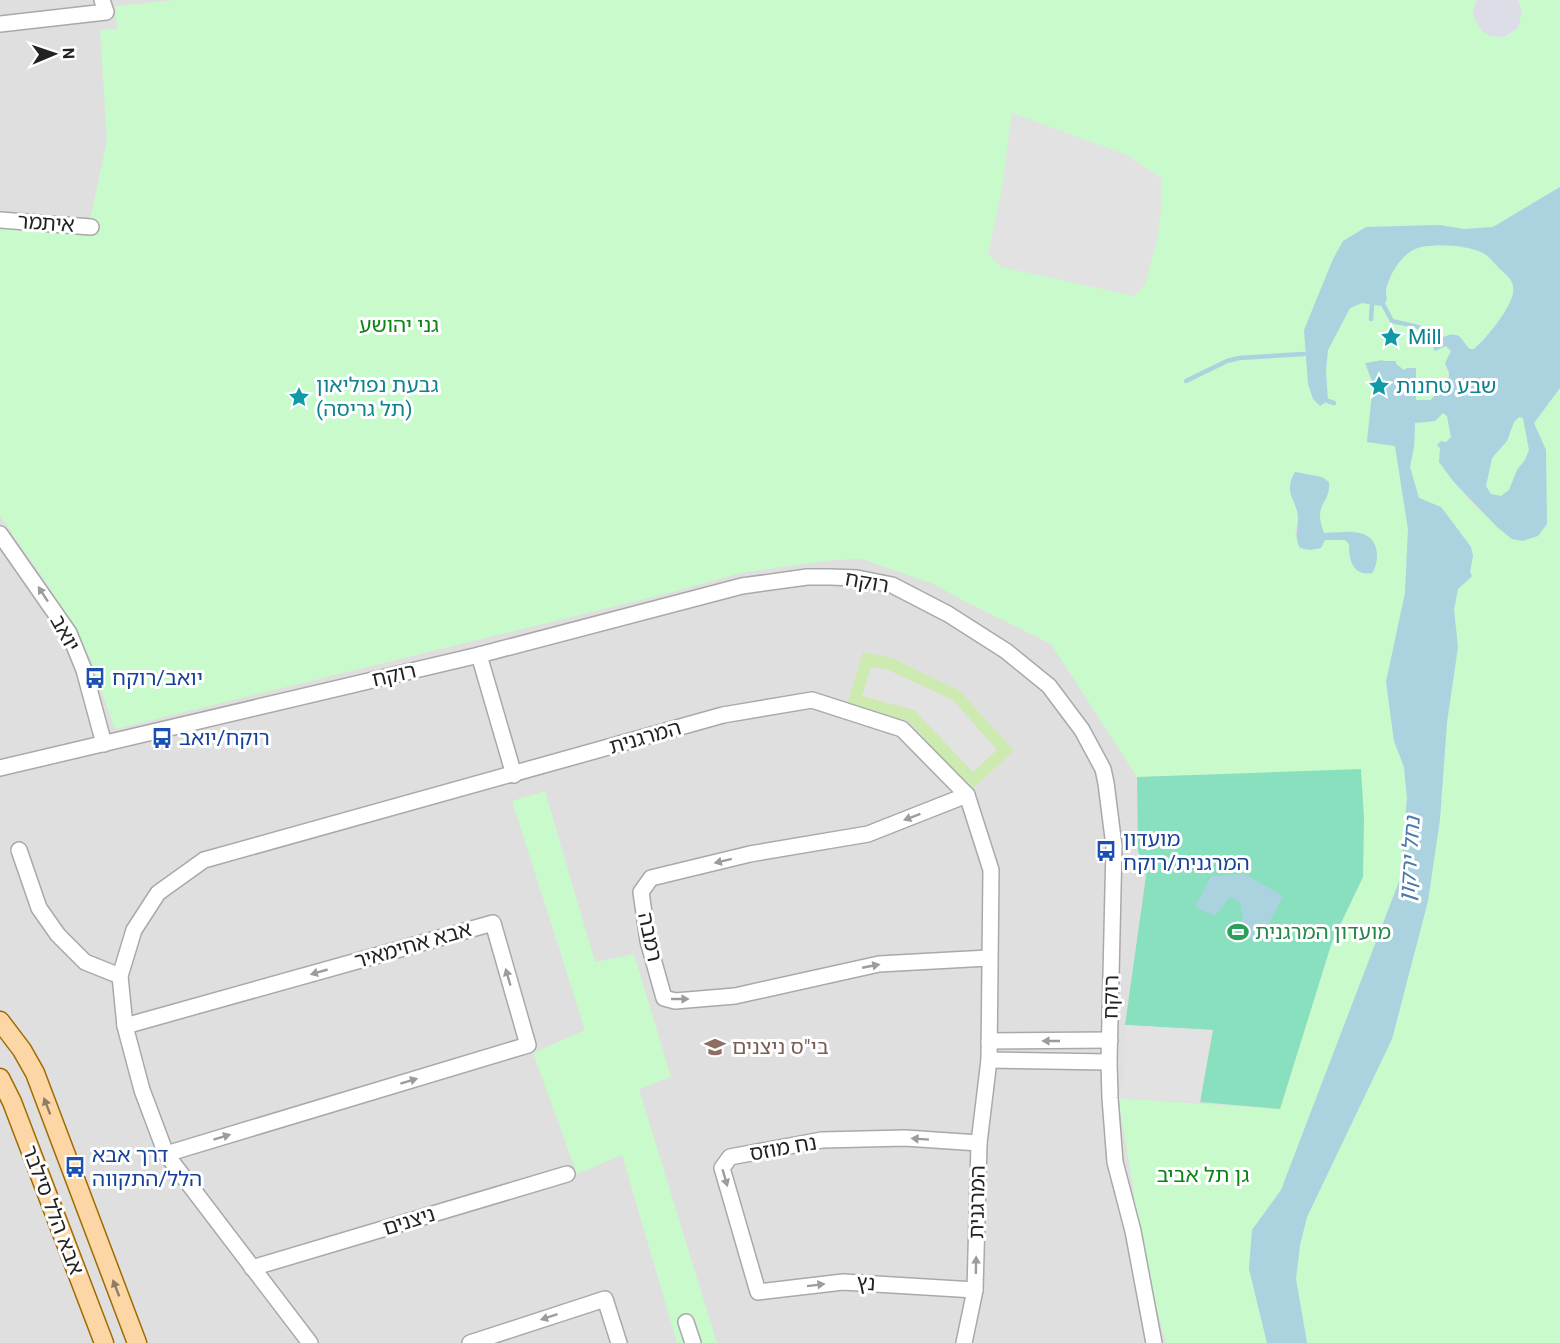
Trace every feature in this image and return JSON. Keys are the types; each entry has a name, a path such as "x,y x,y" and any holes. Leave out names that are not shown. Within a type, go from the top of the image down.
{"main road":[{"name":"אבא הלל סילבר","path":"0,1021 22,1050 34,1073 137,1343"},
{"name":"אבא הלל סילבר","path":"0,1078 12,1102 104,1343"}],"street":[{"path":"0,24 104,6"},
{"name":"איתמר","path":"0,220 91,227"},
{"name":"יואב","path":"0,534 69,633 84,670 104,744"},
{"name":"רוקח","path":"0,768 479,655 742,586 807,577 857,578 892,585 948,614 1006,651 1048,686 1082,730 1103,769 1114,846 1109,1062 1115,1162 1133,1231 1154,1343"},
{"path":"479,655 514,775"},
{"name":"המרגנית","path":"120,976 134,930 158,893 204,860 723,715 812,700 902,729 967,795 991,870 988,958 989,1060 979,1143 975,1290 964,1343"},
{"name":"רמבה","path":"967,795 868,834 750,854 651,878 641,892 648,941 664,998 675,1000 735,996 879,964 988,958"},
{"path":"19,850 39,908 58,935 85,962 120,976 125,1026 142,1090 166,1154 310,1343"},
{"name":"אבא אחימאיר","path":"125,1026 493,923 528,1045 166,1154"},
{"path":"989,1041 1110,1040"},
{"path":"989,1060 1109,1062"},
{"name":"נח מוזס","path":"758,1292 722,1168 730,1157 822,1140 905,1138 979,1143"},
{"name":"ניצנים","path":"252,1268 567,1174"},
{"name":"נץ","path":"758,1292 843,1282 975,1290"},
{"path":"470,1343 604,1299 619,1343"},
{"path":"686,1322 693,1343"}],"shaded area":[{"path":"0,0 1560,0 1560,1343 0,1343"},
{"path":"1477,0 1518,0 1522,12 1518,28 1504,37 1490,36 1482,31 1474,18 1473,9"},
{"path":"1012,113 1127,155 1161,178 1162,198 1158,237 1145,285 1134,296 1001,267 988,254 1002,188"},
{"path":"871,667 888,670 953,700 997,750 973,772 914,710 862,696"},
{"path":"1125,1025 1213,1030 1200,1102 1118,1098 1124,1082"}],"green space":[{"name":"גני יהושע","path":"175,0 1560,0 1560,187 1493,227 1464,229 1439,225 1366,227 1304,330 1328,401 1326,370 1328,350 1350,308 1362,303 1381,307 1396,267 1414,249 1440,245 1480,252 1499,265 1507,275 1513,289 1505,312 1474,349 1470,349 1461,338 1444,339 1437,342 1433,350 1446,346 1451,351 1446,368 1449,373 1444,385 1431,400 1416,401 1404,370 1395,361 1366,364 1373,384 1367,442 1395,446 1408,529 1405,593 1386,682 1394,741 1404,767 1407,798 1400,879 1281,1190 1252,1230 1249,1269 1267,1343 1166,1343 1136,1233 1134,1192 1118,1098 1280,1109 1332,942 1363,877 1361,770 1137,777 1051,644 936,585 862,559 833,560 741,573 661,595 115,729 89,656 48,585 0,516 0,220 90,219 107,141 100,30 117,29 115,6","holes":["1297,472 1326,479 1327,496 1319,511 1324,533 1353,531 1363,534 1375,558 1373,573 1366,574 1356,570 1351,561 1349,544 1345,540 1324,540 1321,548 1304,550 1295,533 1298,521"]},
{"path":"1560,388 1560,1343 1307,1343 1296,1279 1300,1245 1307,1217 1392,1039 1428,901 1440,819 1447,722 1458,647 1454,610 1458,589 1472,577 1470,573 1471,547 1441,507 1419,498 1410,467 1415,423 1434,420 1443,413 1447,416 1451,437 1440,448 1439,462 1472,503 1512,539 1546,450 1534,423"},
{"path":"1520,416 1523,418 1529,450 1509,490 1501,496 1491,494 1486,486 1492,458 1507,441 1514,422"},
{"path":"863,652 892,658 960,691 1014,751 972,789 908,721 847,705"},
{"name":"מועדון המרגנית","path":"1361,769 1364,818 1363,877 1332,942 1280,1109 1200,1102 1212,1030 1125,1025 1146,876 1146,864 1138,852 1137,777"},
{"path":"545,791 595,962 634,954 671,1077 639,1089 717,1343 677,1343 622,1155 577,1174 533,1053 585,1030 512,801"}],"water":[{"name":"נחל ירקון","path":"1560,187 1560,388 1534,423 1546,450 1547,524 1538,536 1522,541 1512,539 1497,527 1454,482 1439,462 1440,448 1437,445 1441,441 1446,442 1451,437 1447,416 1443,413 1435,421 1415,423 1410,467 1419,498 1441,507 1471,547 1473,556 1470,572 1472,576 1458,589 1454,610 1458,647 1447,722 1440,819 1428,901 1392,1039 1307,1217 1300,1245 1296,1279 1307,1343 1267,1343 1249,1269 1252,1230 1281,1190 1400,879 1407,798 1404,767 1394,741 1386,682 1405,593 1408,529 1395,446 1367,442 1373,384 1365,363 1383,360 1396,361 1396,364 1404,370 1416,368 1416,400 1431,400 1448,381 1449,372 1445,363 1451,351 1446,346 1435,351 1433,347 1448,335 1456,335 1470,349 1474,349 1503,315 1511,299 1513,286 1507,275 1479,251 1443,245 1425,246 1410,252 1392,273 1384,306 1362,303 1350,308 1328,350 1326,370 1328,401 1320,406 1313,399 1308,384 1304,330 1333,259 1343,241 1366,227 1439,225 1464,229 1493,227","holes":["1519,417 1523,418 1529,450 1525,460 1517,470 1509,490 1501,496 1491,494 1486,486 1492,458 1507,441 1514,422"]},
{"path":"1295,472 1322,477 1329,482 1329,490 1320,515 1324,533 1358,533 1371,539 1377,555 1372,573 1360,572 1356,569 1351,561 1349,544 1345,540 1325,540 1321,548 1310,550 1300,548 1297,537 1297,512 1290,492 1291,480"},
{"path":"1245,874 1283,896 1259,942 1240,933 1243,916 1240,902 1230,897 1215,916 1195,907 1211,876"}],"waterway":[{"path":"1371,319 1372,305"},
{"path":"1384,306 1392,321 1412,325 1442,338"},
{"path":"1186,381 1227,361 1239,358 1304,354"},
{"path":"1328,401 1334,403"}],"place":[{"name":"Mill","path":"1391,337"},
{"name":"שבע טחנות","path":"1379,386"},
{"name":"גבעת נפוליאון (תל גריסה)","path":"299,397"},
{"name":"יואב/רוקח","path":"95,678"},
{"name":"רוקח/יואב","path":"162,738"},
{"name":"מועדון המרגנית/רוקח","path":"1106,851"},
{"name":"מועדון המרגנית","path":"1238,932"},
{"name":"בי\"ס ניצנים","path":"715,1047"},
{"name":"דרך אבא הלל/התקווה","path":"75,1167"}],"park label":[{"name":"גן תל אביב","path":"1203,1175"}]}
